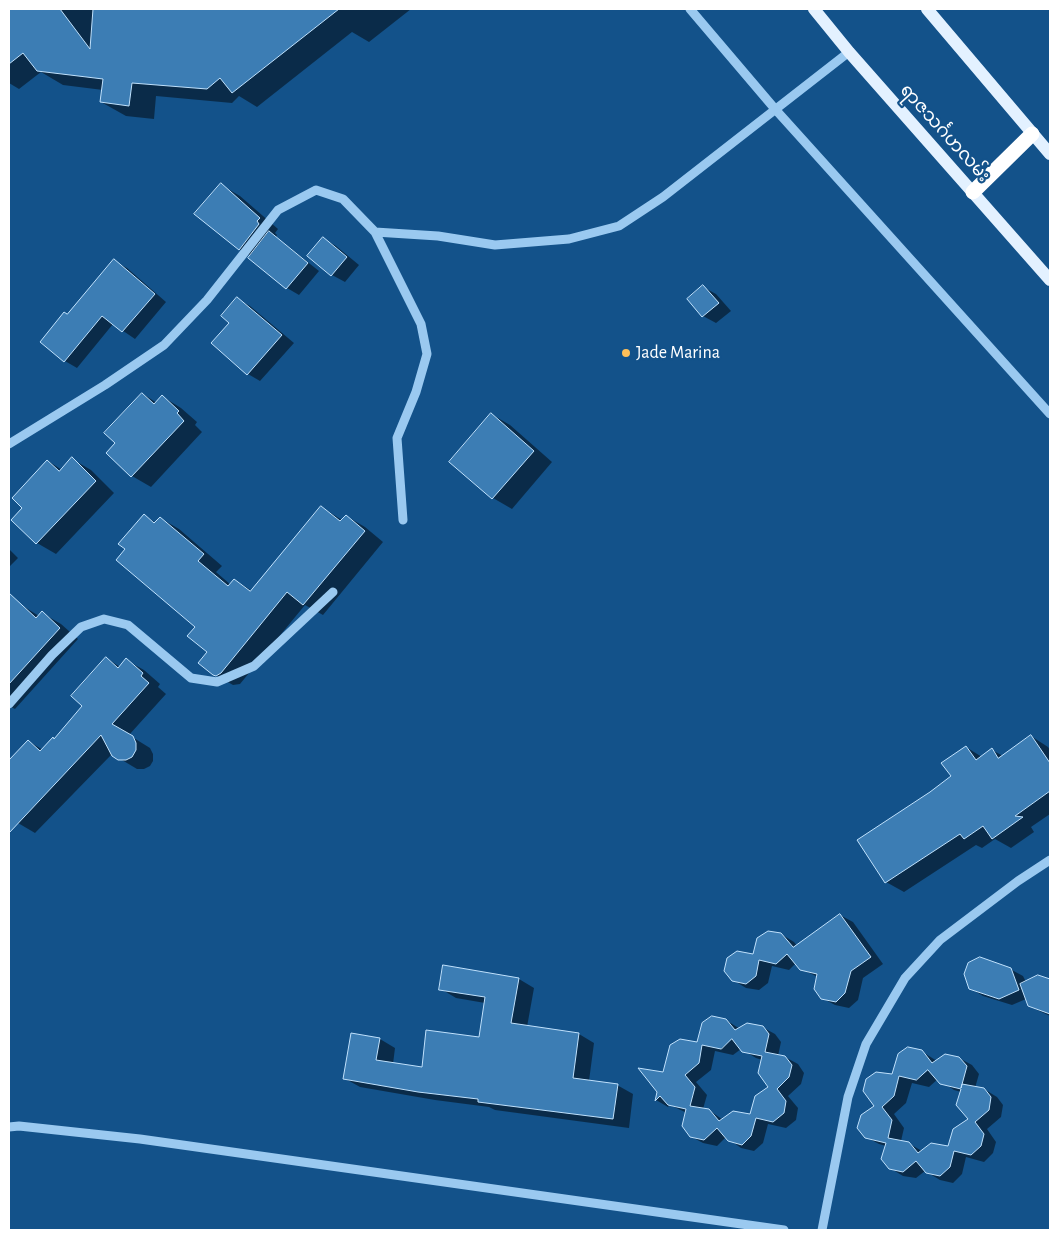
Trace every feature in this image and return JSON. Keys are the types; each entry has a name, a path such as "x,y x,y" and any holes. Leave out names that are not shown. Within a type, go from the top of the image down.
{"highway":[{"path":"973,192 1032,134"}],"main road":[{"name":"ရာဇသင်္ဂဟလမ်း","path":"814,9 849,52 1050,280"},
{"path":"927,9 1050,154"}],"street":[{"path":"690,9 775,110 1050,414"},
{"path":"375,232 438,236 495,245 569,239 619,226 663,197 849,52"},
{"path":"9,444 105,385 164,344 207,300 278,210 316,190 343,199 375,232 421,324 427,354 416,392 397,438 403,520"},
{"path":"9,704 69,638 81,627 88,624 104,619 128,625 191,678 217,682 254,666 333,592"},
{"path":"822,1230 848,1097 866,1044 906,978 940,940 1018,881 1050,860"},
{"path":"9,1127 19,1126 140,1139 784,1230"}],"building":[{"path":"9,9 60,9 90,49 93,9 339,9 232,93 220,78 207,89 132,83 129,106 100,102 103,79 37,71 23,53 9,64"},
{"path":"221,183 260,218 257,221 259,224 239,250 194,214"},
{"path":"269,231 308,263 286,289 248,258"},
{"path":"323,237 347,257 331,276 307,256"},
{"path":"114,259 155,294 122,332 102,316 64,362 40,342 64,312 67,314"},
{"path":"703,285 719,303 702,317 687,299"},
{"path":"237,297 282,335 247,375 211,343 229,323 221,316"},
{"path":"142,393 154,404 162,395 179,411 177,413 184,421 131,477 106,453 115,443 104,433"},
{"path":"491,413 534,451 492,499 449,462"},
{"path":"72,457 96,481 36,544 11,520 22,508 12,498 47,460 59,471"},
{"path":"321,506 340,521 346,515 365,531 303,605 287,592 221,673 216,676 198,663 207,652 187,636 195,627 116,560 125,549 118,544 144,514 154,523 160,517 204,554 198,561 228,586 234,579 250,591"},
{"path":"9,593 36,618 42,611 60,628 9,684"},
{"path":"106,657 118,668 126,658 143,673 141,676 149,683 112,724 133,736 136,750 132,757 126,760 118,760 112,756 101,735 9,833 9,760 28,740 40,751 53,737 54,739 82,706 71,696"},
{"path":"1031,735 1050,763 1050,791 1015,816 1023,817 992,839 983,826 964,839 960,834 885,883 857,840 951,776 941,763 966,746 976,760 992,748 998,758"},
{"path":"840,914 871,957 851,971 845,993 836,1002 821,999 814,989 817,974 800,970 787,954 776,964 759,960 756,976 746,984 732,981 724,971 727,958 737,951 753,954 757,938 768,931 781,933 793,947"},
{"path":"980,957 1011,968 1019,990 999,999 969,989 964,974 968,963"},
{"path":"443,965 519,978 511,1023 579,1033 573,1078 618,1084 613,1119 478,1102 478,1099 418,1092 343,1079 351,1033 380,1038 376,1060 422,1067 426,1030 479,1037 485,997 439,990"},
{"path":"1038,975 1050,979 1050,1014 1028,1006 1020,984"},
{"path":"712,1016 726,1019 735,1030 747,1023 763,1026 769,1034 765,1052 785,1056 792,1065 789,1077 777,1089 786,1101 784,1113 773,1122 756,1118 751,1136 742,1145 728,1141 717,1128 704,1140 690,1137 682,1126 686,1109 668,1105 660,1096 655,1101 657,1092 638,1068 663,1072 670,1045 680,1039 697,1042 702,1023","holes":["732,1039 742,1052 762,1056 758,1073 768,1087 755,1096 750,1114 733,1111 719,1121 709,1109 690,1106 695,1087 685,1075 699,1063 702,1045 721,1049"]},
{"path":"908,1047 922,1050 932,1063 945,1054 959,1057 967,1066 962,1084 984,1088 991,1097 989,1110 975,1122 984,1134 981,1146 971,1155 954,1151 950,1167 940,1176 926,1173 916,1161 903,1172 889,1169 881,1159 886,1143 865,1138 857,1128 861,1115 874,1106 863,1091 866,1079 876,1072 892,1074 898,1054","holes":["928,1070 940,1084 961,1089 956,1105 968,1119 953,1129 948,1146 931,1143 918,1153 909,1142 888,1138 892,1120 882,1107 894,1096 899,1076 916,1080"]}],"place":[{"name":"Jade Marina","path":"626,353"}]}
